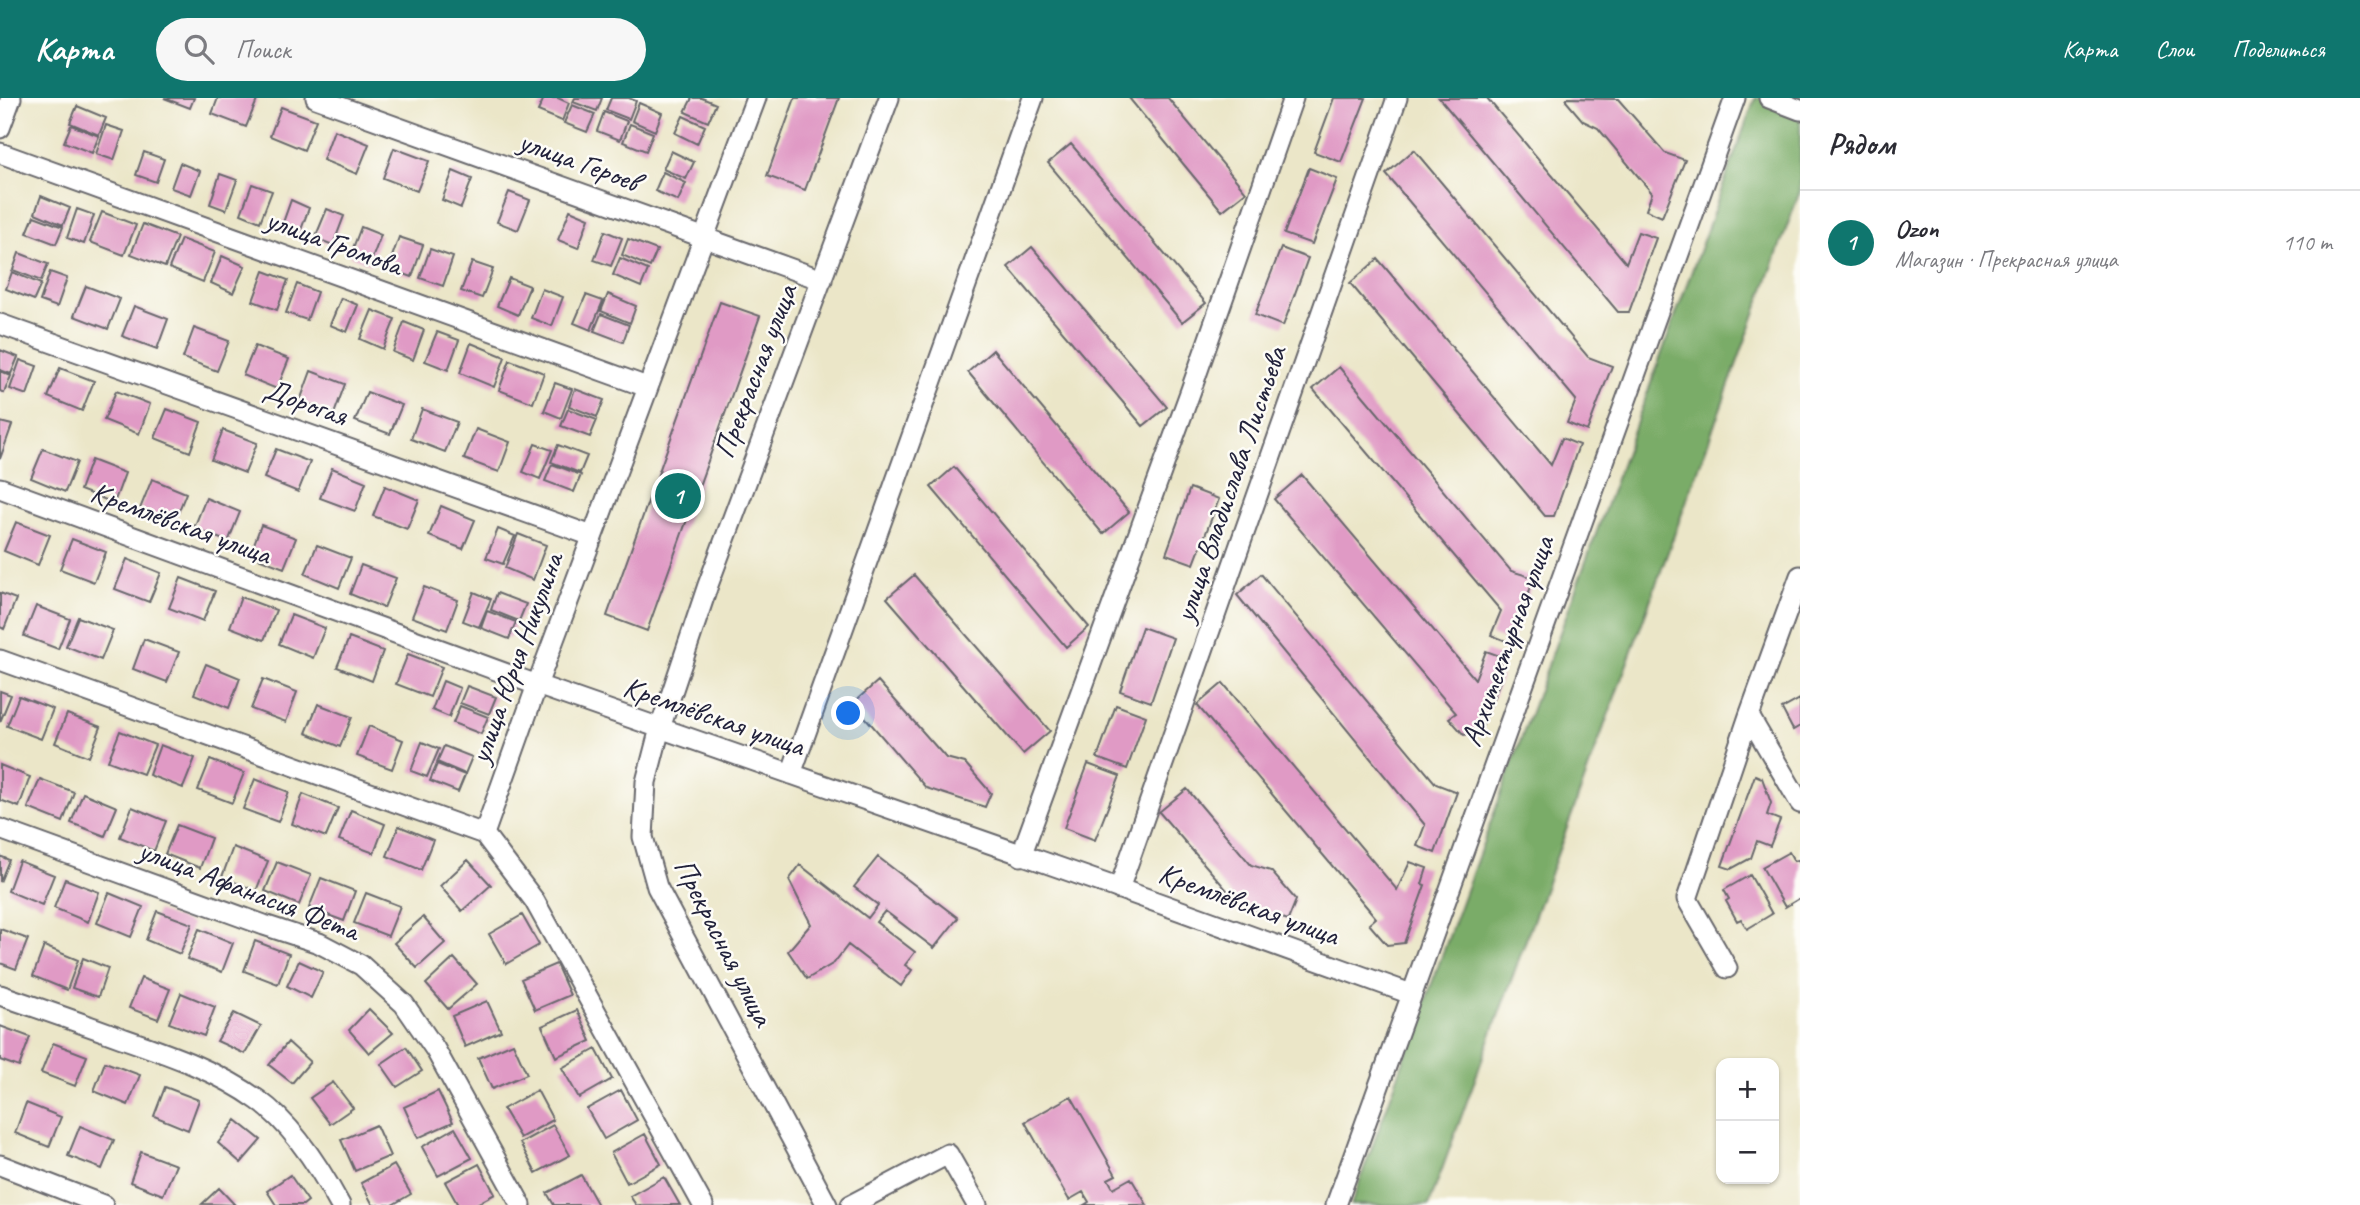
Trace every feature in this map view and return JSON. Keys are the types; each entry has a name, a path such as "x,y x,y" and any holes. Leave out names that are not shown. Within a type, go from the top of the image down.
{"street":[{"path":"0,128 11,98"},
{"name":"улица Героев","path":"316,98 822,280"},
{"name":"улица Юрия Никулина","path":"484,834 756,98"},
{"name":"Прекрасная улица","path":"827,1205 657,887 643,837 646,782 660,728 708,584 889,98"},
{"path":"791,774 1033,98"},
{"path":"1021,856 1191,390 1293,98"},
{"name":"улица Владислава Листьева","path":"1119,889 1397,98"},
{"name":"Архитектурная улица","path":"1336,1205 1735,98"},
{"path":"1769,98 1800,110"},
{"name":"улица Громова","path":"0,153 647,387"},
{"name":"Дорогая","path":"0,324 592,536"},
{"name":"Кремлёвская улица","path":"0,488 537,685 1411,994"},
{"path":"1727,968 1687,899 1800,576"},
{"path":"0,660 484,834 534,900 703,1205"},
{"path":"1749,716 1800,803"},
{"name":"улица Афанасия Фета","path":"0,829 319,943 361,965 404,1004 435,1049 521,1205"},
{"path":"0,995 162,1052 216,1076 259,1100 297,1137 340,1205"},
{"path":"850,1205 948,1154 977,1205"},
{"path":"0,1164 103,1205"}],"green space":[{"path":"1755,98 1800,98 1800,191 1429,1205 1351,1205"}],"building":[{"path":"164,98 194,98 190,108"},
{"path":"218,98 258,98 246,127 212,114"},
{"path":"544,98 558,98 569,103 562,121 538,111"},
{"path":"575,98 602,98 597,111 573,102"},
{"path":"611,98 629,98 636,101 629,119 606,110"},
{"path":"692,98 702,98 716,104 708,122 685,112"},
{"path":"795,98 839,98 805,190 767,176"},
{"path":"1129,98 1168,98 1246,192 1222,211"},
{"path":"1334,98 1366,98 1341,162 1314,152"},
{"path":"1439,98 1487,98 1626,263 1638,232 1656,238 1629,312 1618,312"},
{"path":"1567,98 1618,99 1665,153 1685,160 1662,217 1646,210 1652,193 1598,128 1583,121 1566,101"},
{"path":"639,103 662,113 655,131 632,121"},
{"path":"572,105 595,114 587,132 564,123"},
{"path":"77,106 106,118 99,135 70,123"},
{"path":"281,107 316,120 304,150 270,136"},
{"path":"604,112 627,121 620,140 597,131"},
{"path":"683,116 705,126 697,144 675,133"},
{"path":"630,124 653,133 646,151 623,142"},
{"path":"71,125 99,136 92,153 64,142"},
{"path":"106,125 124,131 114,160 96,154"},
{"path":"334,130 369,144 357,174 323,160"},
{"path":"1071,144 1206,303 1182,322 1048,163"},
{"path":"394,148 429,161 417,191 383,178"},
{"path":"1414,150 1588,357 1612,366 1587,431 1567,423 1576,400 1386,174"},
{"path":"671,151 694,162 686,179 663,169"},
{"path":"144,152 164,159 156,182 136,175"},
{"path":"180,163 200,171 191,195 171,188"},
{"path":"1309,168 1337,179 1312,244 1284,234"},
{"path":"453,171 472,179 461,208 442,200"},
{"path":"663,172 686,183 678,201 655,191"},
{"path":"220,174 237,180 226,210 210,204"},
{"path":"252,184 272,191 260,222 241,214"},
{"path":"509,192 530,200 518,230 497,222"},
{"path":"41,196 70,208 63,225 35,213"},
{"path":"291,200 309,208 298,238 280,231"},
{"path":"77,209 94,215 84,244 67,238"},
{"path":"327,209 344,216 333,245 315,238"},
{"path":"570,210 589,218 578,248 558,240"},
{"path":"102,212 136,225 124,255 90,242"},
{"path":"34,216 63,227 56,244 27,233"},
{"path":"143,224 177,237 165,267 131,254"},
{"path":"361,227 381,235 370,264 350,256"},
{"path":"605,231 622,238 611,266 594,260"},
{"path":"399,237 423,245 412,277 388,268"},
{"path":"181,239 215,252 203,282 169,268"},
{"path":"628,239 657,250 650,267 622,255"},
{"path":"1032,247 1167,407 1143,426 1008,267"},
{"path":"1281,248 1308,258 1283,326 1255,315"},
{"path":"430,249 453,257 443,286 420,278"},
{"path":"19,253 48,264 41,281 13,270"},
{"path":"222,256 245,266 233,293 211,283"},
{"path":"620,258 648,270 641,287 613,275"},
{"path":"1378,259 1551,465 1562,438 1579,445 1554,516 1545,516 1350,283"},
{"path":"472,262 493,269 482,298 461,291"},
{"path":"264,271 288,280 277,310 253,301"},
{"path":"12,272 41,284 34,300 6,289"},
{"path":"50,272 67,278 57,307 40,301"},
{"path":"509,278 530,286 518,315 497,306"},
{"path":"297,284 317,292 307,320 286,313"},
{"path":"86,286 120,299 108,329 74,316"},
{"path":"542,289 563,297 552,326 531,318"},
{"path":"608,294 636,306 630,323 601,311"},
{"path":"586,295 603,301 591,330 574,323"},
{"path":"341,298 358,305 347,332 330,325"},
{"path":"720,302 760,316 647,631 607,616"},
{"path":"134,306 168,319 157,349 122,336"},
{"path":"372,310 395,319 383,349 360,339"},
{"path":"601,314 629,325 623,342 594,331"},
{"path":"404,322 424,330 413,360 393,352"},
{"path":"194,328 229,341 217,371 183,358"},
{"path":"437,332 459,340 448,370 425,361"},
{"path":"471,343 505,357 494,387 460,373"},
{"path":"255,346 289,359 277,389 243,375"},
{"path":"0,350 18,357 11,374 0,370"},
{"path":"993,350 1129,512 1103,534 968,372"},
{"path":"20,360 37,366 27,395 10,389"},
{"path":"510,360 544,373 533,403 499,390"},
{"path":"1339,367 1511,571 1534,578 1511,643 1491,635 1501,611 1313,389"},
{"path":"60,368 94,381 82,411 48,397"},
{"path":"0,371 11,376 4,393 0,391"},
{"path":"311,371 345,384 334,414 300,401"},
{"path":"555,383 572,389 561,418 544,411"},
{"path":"575,389 604,400 597,417 569,406"},
{"path":"116,391 150,404 139,434 104,420"},
{"path":"367,392 402,405 390,434 355,421"},
{"path":"167,409 201,422 190,452 155,438"},
{"path":"422,409 457,422 445,452 411,439"},
{"path":"568,409 597,420 590,437 561,426"},
{"path":"0,422 12,425 0,459"},
{"path":"476,429 510,442 499,472 464,459"},
{"path":"223,430 257,443 245,473 211,460"},
{"path":"535,444 552,450 540,479 523,472"},
{"path":"558,445 587,456 580,473 551,462"},
{"path":"43,449 77,462 65,492 31,478"},
{"path":"276,449 310,462 298,492 264,478"},
{"path":"91,460 125,473 114,503 80,490"},
{"path":"552,464 581,475 574,492 545,481"},
{"path":"954,467 1089,627 1066,647 931,487"},
{"path":"332,468 366,482 355,511 320,498"},
{"path":"1302,475 1475,679 1486,651 1503,657 1497,675 1502,676 1480,732 1464,735 1449,718 1456,713 1274,499"},
{"path":"152,479 186,493 174,523 140,509"},
{"path":"385,486 419,500 407,529 373,516"},
{"path":"1190,488 1219,499 1194,564 1166,554"},
{"path":"206,498 240,512 228,542 194,528"},
{"path":"441,506 475,520 463,549 429,536"},
{"path":"16,522 50,535 38,565 4,551"},
{"path":"261,525 296,538 284,568 250,555"},
{"path":"498,529 515,536 503,564 486,558"},
{"path":"518,534 546,545 533,580 505,568"},
{"path":"72,539 106,552 94,582 60,569"},
{"path":"317,545 351,558 339,588 305,574"},
{"path":"127,559 161,573 149,602 115,589"},
{"path":"361,565 396,578 384,608 350,594"},
{"path":"1261,574 1436,784 1457,792 1435,853 1417,846 1425,825 1237,595"},
{"path":"914,575 1050,731 1023,754 887,598"},
{"path":"181,578 215,591 203,621 169,608"},
{"path":"424,587 458,600 447,630 412,617"},
{"path":"474,592 491,599 479,627 463,621"},
{"path":"0,593 16,599 4,629 0,627"},
{"path":"497,593 526,604 519,621 491,610"},
{"path":"241,597 276,610 264,640 230,627"},
{"path":"36,606 70,619 58,649 24,636"},
{"path":"487,611 516,622 509,639 481,628"},
{"path":"291,615 325,628 313,658 279,644"},
{"path":"78,617 113,630 101,660 66,646"},
{"path":"1142,627 1173,638 1151,702 1120,691"},
{"path":"349,638 383,651 372,681 337,667"},
{"path":"144,639 179,652 167,682 133,669"},
{"path":"408,654 442,667 430,697 396,684"},
{"path":"206,664 240,678 229,708 194,694"},
{"path":"263,679 297,692 286,722 251,709"},
{"path":"443,681 460,688 449,717 432,710"},
{"path":"878,681 946,758 965,763 991,793 985,807 926,788 853,703"},
{"path":"1223,683 1397,890 1410,862 1427,868 1422,884 1425,885 1404,943 1387,945 1369,924 1376,918 1197,705"},
{"path":"467,686 496,697 489,714 460,703"},
{"path":"0,691 11,695 0,722"},
{"path":"19,696 53,709 41,739 7,726"},
{"path":"1800,699 1800,726 1793,730 1782,709"},
{"path":"318,704 352,717 340,747 306,733"},
{"path":"1116,705 1146,716 1127,769 1097,758"},
{"path":"460,706 488,717 481,734 453,723"},
{"path":"67,714 101,727 89,757 55,743"},
{"path":"369,726 403,740 392,769 357,756"},
{"path":"120,731 155,745 143,774 108,761"},
{"path":"422,742 439,749 427,777 411,771"},
{"path":"160,745 195,758 183,788 149,775"},
{"path":"444,746 472,757 465,774 437,762"},
{"path":"210,760 244,773 232,803 198,790"},
{"path":"437,764 465,775 458,792 430,781"},
{"path":"1088,764 1120,776 1095,840 1064,828"},
{"path":"0,765 30,777 19,807 0,800"},
{"path":"1755,775 1762,778 1771,803 1767,815 1780,820 1770,846 1757,841 1751,858 1731,869 1722,866"},
{"path":"40,779 74,792 63,822 28,808"},
{"path":"255,779 289,792 278,822 243,809"},
{"path":"1187,789 1251,865 1271,871 1296,900 1288,920 1238,903 1159,812"},
{"path":"83,793 117,807 105,836 71,823"},
{"path":"303,794 338,808 326,837 292,824"},
{"path":"132,807 166,821 154,851 120,837"},
{"path":"351,810 385,824 374,853 339,840"},
{"path":"177,825 211,838 200,868 165,854"},
{"path":"399,826 433,840 421,870 387,856"},
{"path":"233,847 268,861 256,891 222,877"},
{"path":"1789,852 1794,861 1798,860 1800,864 1800,898 1785,907 1762,867"},
{"path":"0,856 9,860 0,882"},
{"path":"878,857 958,918 934,948 885,911 876,922 915,952 905,965 912,970 901,986 848,945 834,963 807,979 788,951 811,924 789,880 800,865 868,918 878,905 854,887"},
{"path":"468,860 491,885 462,911 440,886"},
{"path":"19,861 54,875 42,905 8,891"},
{"path":"277,862 311,875 299,905 265,891"},
{"path":"1750,875 1772,914 1747,929 1741,919 1737,921 1726,901 1729,899 1724,890"},
{"path":"321,878 355,891 344,921 309,908"},
{"path":"65,879 99,892 88,922 54,908"},
{"path":"109,893 143,907 131,937 97,923"},
{"path":"366,893 400,906 388,936 354,923"},
{"path":"157,911 192,924 180,954 146,940"},
{"path":"522,915 539,945 506,964 489,934"},
{"path":"423,917 445,943 417,968 394,943"},
{"path":"0,929 28,939 16,969 0,963"},
{"path":"199,929 233,943 222,972 187,959"},
{"path":"255,941 289,954 278,984 244,971"},
{"path":"44,946 78,960 67,990 33,976"},
{"path":"83,958 108,968 98,997 72,988"},
{"path":"454,958 477,984 448,1009 426,984"},
{"path":"299,961 323,972 311,998 287,986"},
{"path":"556,964 570,995 535,1010 521,979"},
{"path":"141,978 170,989 158,1019 129,1008"},
{"path":"181,993 215,1007 204,1036 169,1023"},
{"path":"487,1001 501,1031 465,1047 452,1016"},
{"path":"369,1009 393,1033 369,1053 349,1030"},
{"path":"577,1010 591,1041 556,1057 542,1026"},
{"path":"234,1013 261,1026 245,1054 217,1041"},
{"path":"0,1026 30,1037 19,1067 0,1060"},
{"path":"288,1042 310,1062 292,1083 269,1065"},
{"path":"53,1043 87,1056 75,1086 41,1073"},
{"path":"513,1043 527,1074 492,1089 478,1058"},
{"path":"406,1047 422,1071 397,1087 381,1064"},
{"path":"596,1049 612,1079 579,1098 562,1068"},
{"path":"105,1062 140,1075 128,1105 94,1091"},
{"path":"333,1082 353,1108 330,1124 310,1098"},
{"path":"165,1087 199,1100 188,1130 154,1116"},
{"path":"537,1090 553,1120 520,1138 503,1109"},
{"path":"621,1090 637,1120 604,1139 587,1109"},
{"path":"438,1091 453,1122 418,1138 404,1107"},
{"path":"1071,1096 1116,1175 1108,1179 1113,1188 1131,1178 1147,1205 1084,1205 1089,1202 1083,1192 1069,1200 1025,1122"},
{"path":"26,1103 61,1117 49,1147 15,1133"},
{"path":"236,1120 261,1140 241,1163 218,1143"},
{"path":"376,1125 390,1156 355,1171 341,1140"},
{"path":"553,1125 570,1155 536,1173 520,1143"},
{"path":"80,1126 114,1140 102,1169 68,1156"},
{"path":"455,1128 472,1158 438,1176 422,1147"},
{"path":"645,1134 661,1164 627,1183 611,1153"},
{"path":"141,1152 176,1165 163,1195 130,1182"},
{"path":"479,1164 495,1194 475,1205 458,1205 445,1182"},
{"path":"394,1165 411,1194 392,1205 373,1205 361,1183"},
{"path":"290,1175 308,1201 303,1205 276,1205 267,1191"},
{"path":"581,1175 598,1205 554,1205 547,1193"},
{"path":"664,1177 680,1205 636,1205 630,1196"},
{"path":"219,1188 235,1205 202,1204"}],"place":[{"name":"Ozon","path":"678,496"}]}
